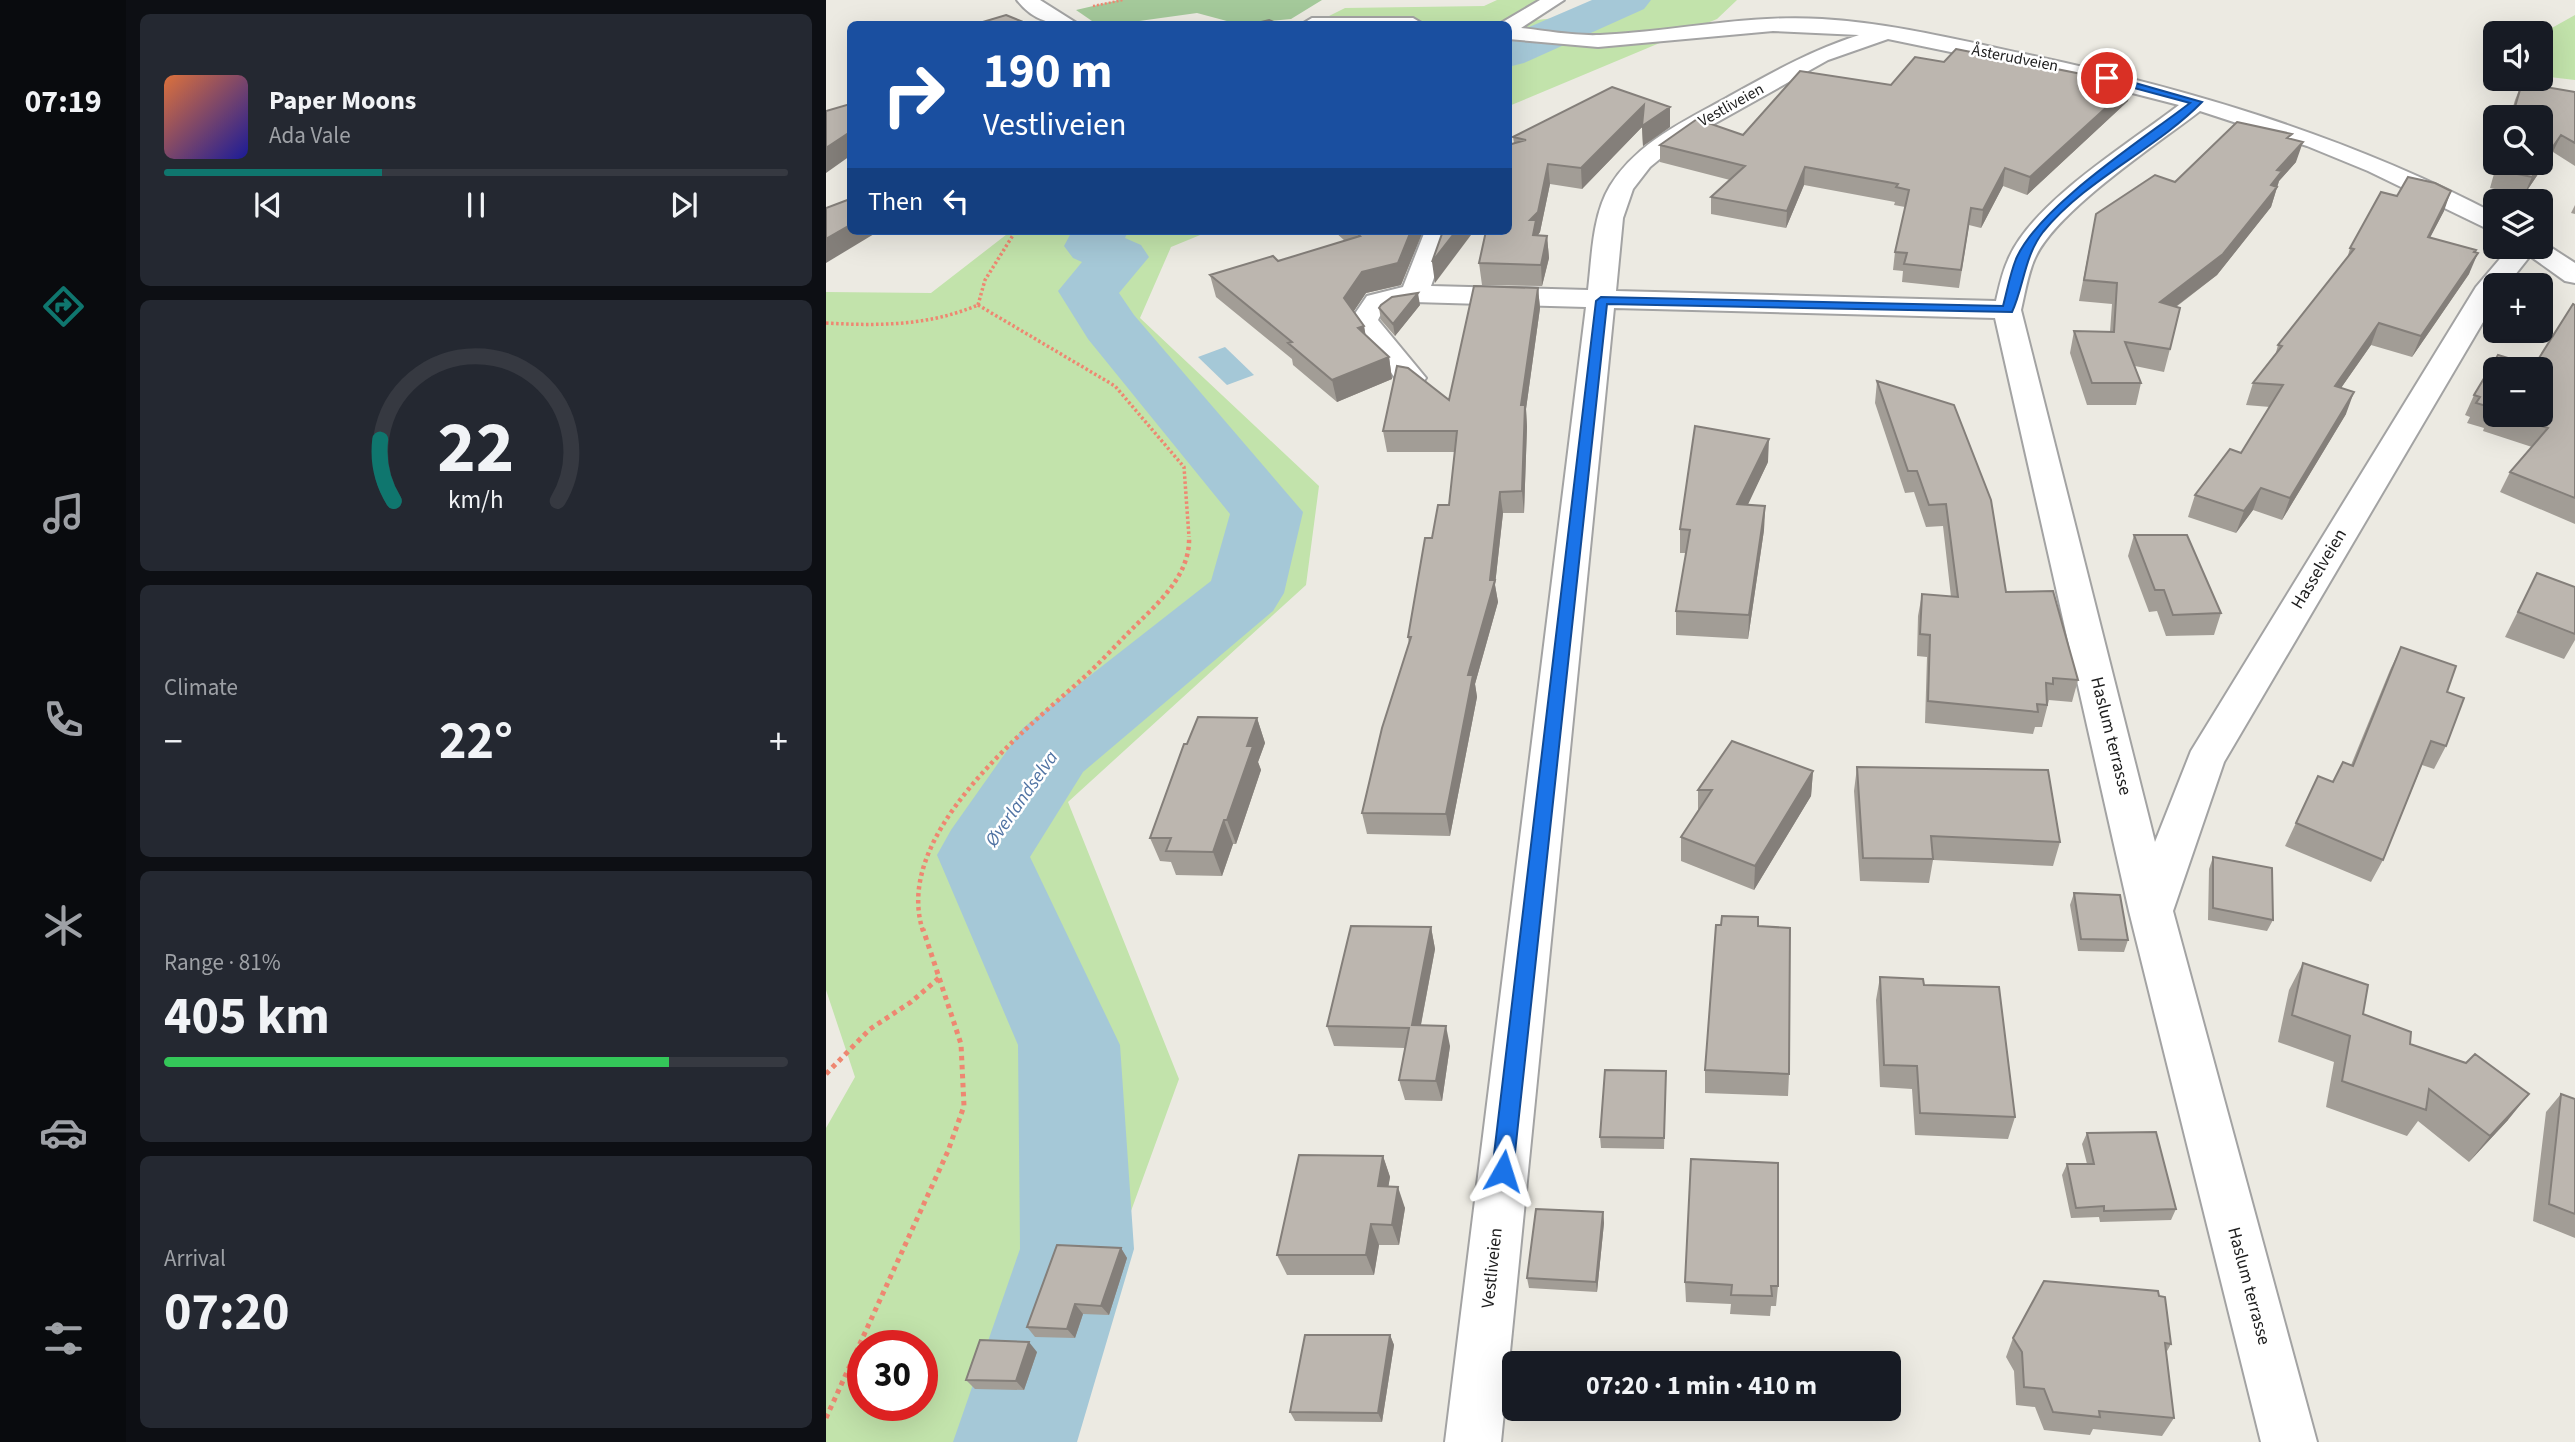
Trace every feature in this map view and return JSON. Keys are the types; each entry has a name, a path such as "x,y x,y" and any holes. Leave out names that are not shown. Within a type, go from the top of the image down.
{"street":[{"path":"1027,0 1048,16 1060,21"},
{"path":"1512,25 1554,0"},
{"path":"1314,21 1318,10 1336,4"},
{"name":"Åsterudveien","path":"1512,33 1574,40 1614,40 1760,25 1835,26 1885,33 2084,72 2249,116 2360,156 2483,218"},
{"name":"Vestliveien","path":"1473,1442 1610,218 1621,188 1641,162 1670,139 1820,55 1885,33"},
{"name":"Haslum terrasse","path":"2197,102 2062,207 2038,231 2021,259 2007,310 2151,911 2289,1442"},
{"path":"1414,294 1436,235"},
{"name":"Hasselveien","path":"2151,911 2205,761 2486,293 2514,259"},
{"path":"2551,259 2575,275"},
{"path":"1411,378 1364,321 1368,307 1384,296 1414,294 2007,310"}],"path":[{"path":"826,323 895,327 950,319 978,305 985,280 1013,235"},
{"path":"826,1418 948,1151 964,1106 961,1044 917,912 926,857 953,808 1005,747 1084,677 1175,586 1189,541 1184,467 1115,386 978,305"},
{"path":"826,1074 870,1029 911,1002 939,978"}],"green space":[{"path":"1119,0 1322,0 1291,19 1270,21 1227,21 1197,13 1139,21 1092,21 1076,10"},
{"path":"1497,0 1548,0 1516,20 1395,21 1325,18 1345,8 1484,6"},
{"path":"1610,0 1737,0 1717,19 1512,105 1512,22 1566,17"},
{"path":"2575,15 2575,80 2553,77 2553,27"},
{"path":"1006,235 1200,235 1171,247 1140,318 1319,486 1306,585 1068,802 1179,1079 1047,1442 826,1442 826,1128 855,1077 826,990 826,292 931,293"}],"water":[{"path":"1225,347 1254,375 1227,385 1198,357"}],"building":[{"path":"1006,15 1021,21 986,21"},
{"path":"1956,49 2132,84 2030,177 2005,168 1983,210 1971,208 1961,270 1904,264 1907,253 1895,252 1909,190 1896,187 1898,184 1805,167 1787,211 1711,197 1745,166 1660,145 1697,119 1743,135 1800,71 1891,85 1915,57 1944,62"},
{"path":"1612,87 1670,107 1642,126 1644,105 1581,168 1548,164 1538,212 1530,220 1536,220 1533,235 1547,236 1541,265 1479,263 1485,235 1512,235 1512,144 1526,140 1513,137"},
{"path":"2553,88 2575,92 2575,143 2561,135 2553,147 2553,105 2516,105 2520,91 2553,91"},
{"path":"847,105 847,134 826,148 826,111"},
{"path":"2237,122 2292,134 2287,138 2303,142 2277,170 2282,171 2271,185 2277,187 2223,254 2160,302 2180,308 2170,349 2125,342 2141,383 2092,383 2074,331 2114,332 2117,283 2084,280 2096,214 2155,175 2175,182"},
{"path":"2408,177 2435,183 2451,191 2428,237 2476,250 2474,252 2478,253 2421,336 2379,323 2335,386 2354,392 2290,498 2261,488 2244,511 2195,495 2230,449 2241,453 2283,385 2253,383 2282,346 2278,345 2354,249 2350,248 2381,192 2397,196"},
{"path":"847,200 847,227 826,239 826,208"},
{"path":"1409,235 1398,263 1362,272 1344,298 1364,326 1358,328 1389,357 1332,380 1288,343 1292,342 1210,275 1273,256 1278,261 1360,236"},
{"path":"1442,235 1453,235 1432,262"},
{"path":"1474,286 1538,288 1521,405 1525,405 1522,491 1500,492 1490,580 1495,580 1468,675 1473,675 1446,814 1362,813 1382,728 1411,637 1408,637 1425,538 1432,538 1438,505 1449,505 1457,431 1383,431 1397,366 1408,368 1449,400"},
{"path":"1418,293 1393,324 1379,308 1392,297"},
{"path":"2573,304 2575,305 2575,498 2510,472 2548,428 2545,427 2553,427 2553,357 2540,357 2548,343 2553,343 2553,336"},
{"path":"2483,380 2483,405 2476,403 2480,397 2474,395"},
{"path":"1877,381 1954,405 1991,500 2006,592 2053,591 2078,680 2053,678 2053,684 2046,683 2047,705 2037,704 2038,712 1928,701 1930,635 1920,634 1922,594 1958,597 1946,504 1929,505 1917,471 1908,471"},
{"path":"1695,426 1769,439 1737,504 1765,506 1749,615 1676,611 1690,530 1680,529"},
{"path":"2134,535 2187,535 2221,613 2173,615 2164,590 2155,590"},
{"path":"2537,573 2575,587 2575,634 2518,612"},
{"path":"2401,647 2456,666 2447,692 2464,698 2446,746 2431,741 2383,860 2296,823 2318,776 2333,782 2343,762 2353,766"},
{"path":"1198,717 1257,718 1247,746 1253,746 1213,852 1166,851 1171,838 1150,838 1184,744 1187,744"},
{"path":"1732,741 1813,771 1755,866 1681,837 1712,790 1698,790"},
{"path":"1857,767 2048,770 2060,842 1931,836 1933,859 1863,858"},
{"path":"2213,857 2272,868 2273,920 2213,908"},
{"path":"2074,893 2120,895 2128,940 2081,939"},
{"path":"1722,916 1758,917 1758,926 1790,928 1789,1074 1705,1070 1716,925 1721,925"},
{"path":"1351,926 1431,927 1412,1025 1446,1026 1436,1081 1399,1080 1409,1028 1327,1026"},
{"path":"2303,963 2368,985 2363,1014 2411,1032 2410,1044 2466,1063 2475,1054 2529,1094 2490,1136 2429,1089 2426,1110 2342,1081 2350,1036 2292,1015"},
{"path":"1880,977 1923,979 1924,985 1999,987 2015,1117 1920,1113 1917,1066 1884,1065"},
{"path":"1605,1070 1666,1071 1664,1138 1600,1137"},
{"path":"2561,1094 2575,1099 2575,1214 2549,1204"},
{"path":"2156,1132 2176,1209 2104,1211 2104,1206 2076,1208 2067,1164 2094,1164 2087,1133"},
{"path":"1299,1155 1383,1156 1378,1186 1398,1187 1392,1225 1371,1224 1366,1255 1277,1255"},
{"path":"1691,1159 1778,1163 1778,1286 1771,1286 1772,1296 1731,1295 1732,1285 1685,1282"},
{"path":"1536,1209 1603,1212 1596,1282 1527,1278"},
{"path":"1057,1245 1121,1248 1101,1306 1075,1304 1067,1329 1027,1327"},
{"path":"2044,1281 2158,1291 2159,1296 2165,1297 2171,1344 2165,1343 2174,1418 2099,1411 2100,1417 2053,1412 2044,1389 2024,1387 2022,1352 2013,1338"},
{"path":"1305,1335 1390,1335 1378,1413 1290,1412"},
{"path":"980,1340 1029,1342 1016,1381 966,1380"}],"waterway":[{"name":"Øverlandselva","path":"1512,51 1629,0"},
{"name":"Øverlandselva","path":"1015,1442 1077,1249 1069,1045 983,855 1053,750 1246,593 1267,512 1110,326 1088,291 1120,257 1093,246 1098,235"}],"route":[{"path":"1503,1171 1601,301 2007,310 2021,259 2038,231 2062,207 2197,102 2107,78"}]}
